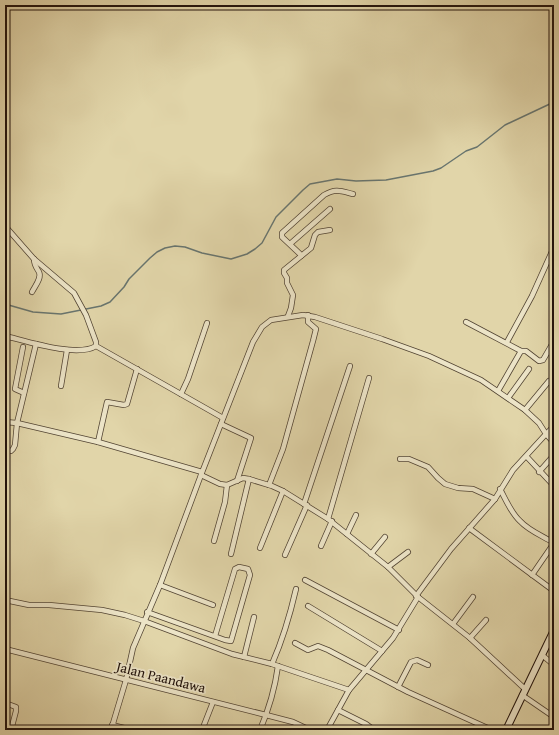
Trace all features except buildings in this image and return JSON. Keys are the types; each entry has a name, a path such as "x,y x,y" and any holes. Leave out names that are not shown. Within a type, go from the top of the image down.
{"main road":[{"path":"506,730 554,630"}],"street":[{"path":"301,256 282,237 282,233 324,195 336,190 354,194"},
{"path":"290,244 330,209"},
{"path":"5,226 35,260 74,293 86,315 96,342 96,346"},
{"path":"288,316 291,308 292,295 284,270 311,248 315,235 318,232 330,230"},
{"path":"507,342 532,296 554,247"},
{"path":"32,292 39,278 39,273 34,266 35,260"},
{"path":"269,485 284,443 316,330 308,322 308,315"},
{"path":"111,730 126,680 133,648 147,612 160,585 241,372 258,332 271,320 288,316 308,315 429,356 481,380 498,391 525,410 539,423 554,443"},
{"path":"466,322 521,350 526,351 541,361 554,341"},
{"path":"181,394 190,374 207,323"},
{"path":"5,336 67,350 80,350 96,346 223,418"},
{"path":"5,451 10,451 15,445 17,423 36,344"},
{"path":"23,346 15,390 24,393"},
{"path":"61,386 67,350"},
{"path":"498,391 521,350"},
{"path":"284,555 305,505 350,366"},
{"path":"98,442 107,402 126,405 137,369"},
{"path":"508,398 530,369"},
{"path":"321,546 330,520 369,378"},
{"path":"525,410 549,381"},
{"path":"5,422 17,423 98,442 201,474 220,484 228,484 243,478 269,485 283,491 330,520 388,568 417,596 470,638 524,692 554,717"},
{"path":"221,424 251,438 237,481"},
{"path":"327,730 349,690 399,630 417,596 469,528 495,499 513,470 527,457 554,426"},
{"path":"539,472 554,455"},
{"path":"527,457 539,472 554,486"},
{"path":"400,459 409,459 428,467 438,478 450,486 473,489 495,499"},
{"path":"231,554 249,479"},
{"path":"214,541 225,502 228,484"},
{"path":"500,489 519,521 554,543 532,575"},
{"path":"260,548 283,491"},
{"path":"347,534 356,515"},
{"path":"469,528 554,590"},
{"path":"371,554 385,537"},
{"path":"388,568 408,552"},
{"path":"147,612 228,641 232,640 250,575 248,569 239,567 235,569 215,636"},
{"path":"305,580 399,630"},
{"path":"160,585 213,605"},
{"path":"272,664 282,641 296,589"},
{"path":"453,624 474,597"},
{"path":"5,600 29,605 49,605 109,611 144,621 232,654 272,664 349,690"},
{"path":"308,606 382,651"},
{"path":"244,657 254,617"},
{"path":"470,638 486,620"},
{"path":"295,643 308,650 320,646 398,687 492,730"},
{"name":"Jalan Paandawa","path":"5,649 293,722 310,730"},
{"path":"542,655 554,665"},
{"path":"398,687 411,662 417,660 428,665"},
{"path":"260,730 275,688 278,666"},
{"path":"204,725 213,702"},
{"path":"5,711 6,704 16,707 11,730"},
{"path":"338,710 366,724 374,730"},
{"path":"112,725 132,730"}],"waterway":[{"path":"5,304 33,312 61,314 101,306 110,302 124,287 129,279 150,258 165,248 175,246 185,247 202,253 231,259 247,254 262,243 276,217 310,184 337,179 356,181 386,180 433,171 441,168 466,151 477,147 505,125 554,102"}]}
